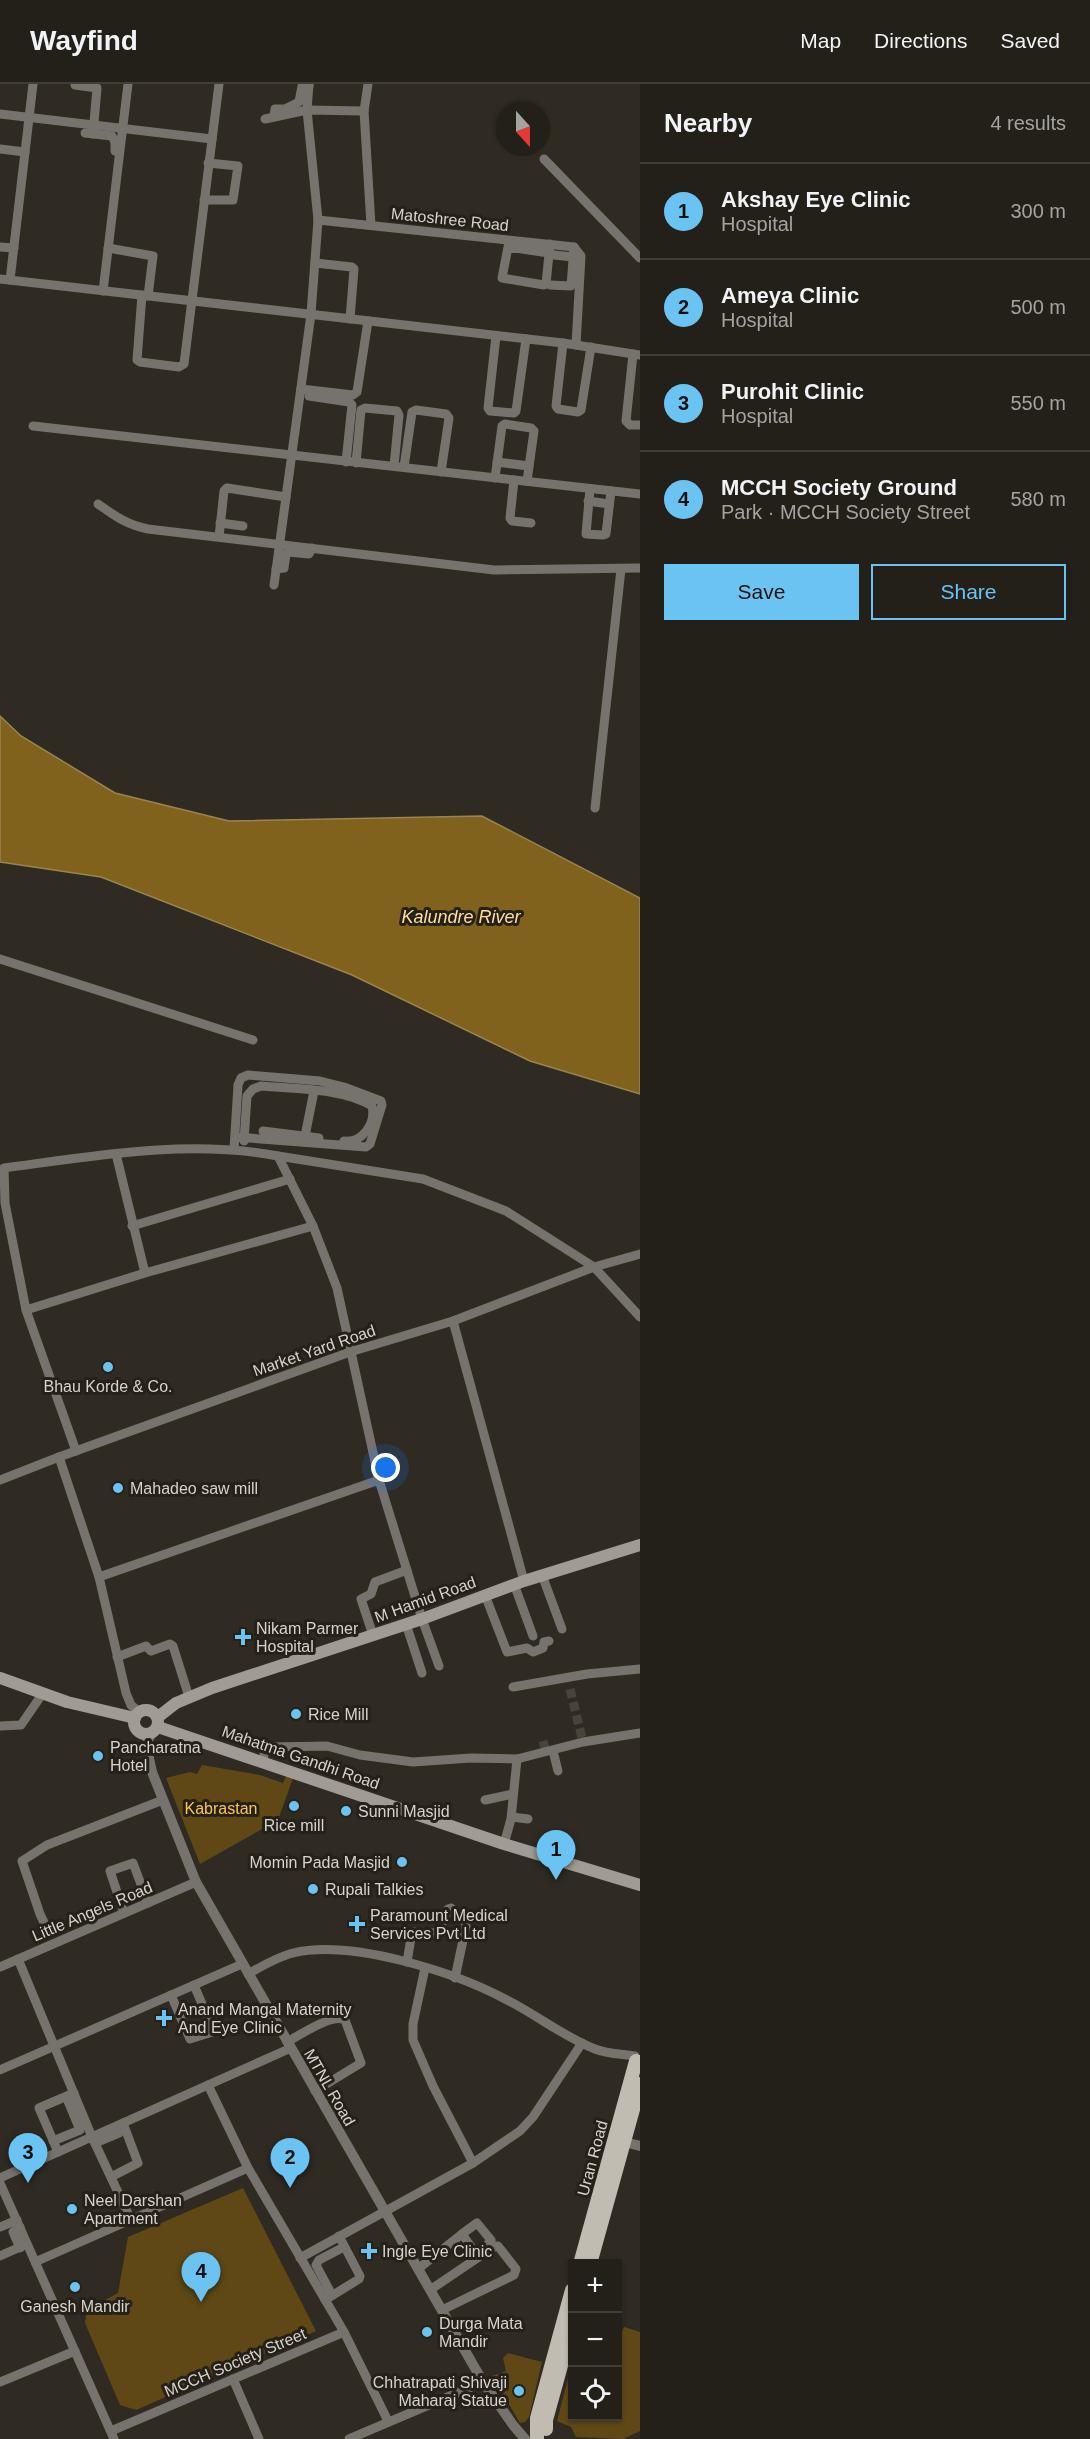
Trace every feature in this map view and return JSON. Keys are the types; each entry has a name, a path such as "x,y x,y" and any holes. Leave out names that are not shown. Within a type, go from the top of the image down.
{"main road":[{"name":"M Hamid Road","path":"155,1726 176,1702 189,1697 422,1619 519,1582 640,1545"},
{"path":"0,1678 67,1702 137,1715 136,1729 143,1734 155,1726"},
{"name":"Mahatma Gandhi Road","path":"137,1715 149,1710 155,1726 504,1844 640,1885"},
{"name":"Uran Road","path":"581,2259 638,2058"},
{"name":"Uran Road","path":"591,2259 640,2084"},
{"path":"547,2439 546,2420 568,2313"},
{"path":"537,2439 537,2418 563,2340 568,2333"}],"street":[{"path":"33,84 14,248 5,279 563,343 636,355 627,422 630,425 640,425"},
{"path":"103,291 115,141 128,84"},
{"path":"108,250 152,255 153,258 145,296 137,360 179,367 184,364 190,301 219,84"},
{"path":"368,84 364,111 371,225"},
{"path":"75,85 97,88 88,132"},
{"path":"274,585 311,314 315,263 318,220 307,110 309,85 302,86 299,102 285,109 275,108 269,118 307,110 364,111"},
{"path":"0,114 29,118 115,141 212,139"},
{"path":"0,149 25,152"},
{"path":"544,159 640,258"},
{"path":"204,200 233,200 238,166 208,163"},
{"name":"Matoshree Road","path":"318,220 371,225 551,251 574,252"},
{"path":"0,247 14,248"},
{"path":"508,247 551,251 544,285 502,278 508,247"},
{"path":"550,285 571,286 574,252 581,255 576,345"},
{"path":"315,263 354,269 350,319"},
{"path":"301,392 315,387 353,395 357,392 368,321"},
{"path":"496,336 488,408 490,411 514,414 526,339"},
{"path":"563,343 556,406 558,409 578,412 581,410 591,347"},
{"path":"301,392 349,402 352,405 346,462"},
{"path":"356,463 361,410 365,408 397,411 399,415 399,467"},
{"path":"399,467 412,412 416,410 446,414 449,418 441,472"},
{"path":"495,478 502,426 505,424 531,428 534,431 527,481"},
{"path":"33,426 640,494"},
{"path":"497,462 529,466"},
{"path":"514,480 510,519 531,523"},
{"path":"219,537 224,491 227,488 286,497"},
{"path":"590,489 586,534 603,536 606,534 611,491"},
{"path":"588,501 609,504"},
{"path":"98,504 131,525 280,544 300,549 494,570 640,568"},
{"path":"220,523 243,526"},
{"path":"276,569 284,567 286,554 300,549"},
{"path":"595,808 621,569"},
{"path":"0,959 253,1040"},
{"path":"238,1149 238,1085 241,1078 248,1075 320,1081 381,1101 382,1105 370,1144 366,1146 239,1137"},
{"path":"239,1137 247,1096 261,1086 346,1095 363,1100 372,1106 372,1120 360,1139 351,1141 264,1131"},
{"path":"305,1136 314,1091"},
{"path":"76,1451 26,1310 5,1203 2,1168 116,1154 189,1149 238,1149 423,1179 506,1211 594,1268 640,1317"},
{"path":"116,1154 145,1273"},
{"path":"278,1156 313,1226 337,1288 379,1480 422,1619 440,1666"},
{"path":"132,1226 290,1179"},
{"path":"26,1310 145,1273 313,1226"},
{"name":"Market Yard Road","path":"0,1480 350,1352 453,1321 594,1268 640,1254"},
{"path":"453,1321 533,1636"},
{"path":"59,1457 99,1577 126,1693 137,1715"},
{"path":"99,1577 379,1480"},
{"path":"373,1635 361,1599 371,1594 375,1582 407,1570"},
{"path":"542,1575 562,1629"},
{"path":"485,1595 507,1652 527,1648 533,1652 543,1648 544,1642 549,1641"},
{"path":"406,1624 422,1673"},
{"path":"117,1657 146,1646 151,1651 170,1644 173,1646 189,1697"},
{"path":"513,1687 640,1669"},
{"path":"568,1678 570,1689"},
{"path":"0,1726 21,1725 43,1693"},
{"name":"MTNL Road","path":"155,1726 146,1745 152,1772 196,1882 483,2382 513,2426 525,2439"},
{"path":"262,1761 266,1749 270,1746 320,1746 413,1762 471,1758 517,1759 582,1740 640,1733"},
{"path":"548,1751 558,1771"},
{"path":"504,1844 512,1817 517,1759"},
{"path":"485,1800 513,1794"},
{"path":"47,1929 22,1860 47,1845 163,1800"},
{"path":"512,1817 528,1819"},
{"name":"Little Angels Road","path":"0,1967 196,1882"},
{"path":"407,1962 412,1932 414,1930 438,1933 448,1909 451,1908 466,1926 455,1977"},
{"path":"248,1974 282,1956 303,1951 367,1953 407,1962 455,1977 506,1999 582,2043 604,2052 638,2058"},
{"path":"18,1959 74,2093 131,2220"},
{"path":"0,2070 242,1964"},
{"path":"425,1968 413,2024 413,2040 433,2086 473,2163"},
{"path":"171,1995 190,2039 212,2032 194,1985"},
{"path":"0,2178 58,2152 97,2141 123,2130 289,2045 333,2018 341,2018 345,2020 361,2063 315,2091"},
{"path":"300,2258 473,2163 527,2124 582,2043"},
{"path":"208,2085 248,2168 300,2258 328,2297 388,2421"},
{"path":"58,2152 39,2108 74,2093"},
{"path":"68,2101 80,2130 97,2141"},
{"path":"53,2141 80,2130"},
{"path":"111,2177 138,2163 123,2130"},
{"path":"624,2142 640,2146"},
{"path":"35,2262 248,2168"},
{"name":"MCCH Society Street","path":"0,2183 18,2224 24,2246 35,2262 113,2435 233,2379 344,2332"},
{"path":"418,2269 477,2223 491,2241 477,2255 430,2288"},
{"path":"0,2227 18,2224"},
{"path":"462,2234 477,2255"},
{"path":"328,2297 359,2279 360,2276 339,2236"},
{"path":"325,2244 330,2254"},
{"path":"0,2256 24,2246"},
{"path":"430,2288 495,2246 498,2246 516,2269 514,2275 442,2310"},
{"path":"318,2280 317,2262 344,2247"},
{"path":"0,2382 75,2351"},
{"path":"233,2379 259,2439"},
{"path":"349,2439 483,2382"}],"green space":[{"name":"Kabrastan","path":"202,1765 260,1775 283,1783 287,1774 293,1778 278,1820 200,1864 166,1778 190,1772 197,1774"},
{"path":"243,2188 316,2331 136,2410 120,2405 85,2323 87,2310 118,2293 128,2237"},
{"path":"624,2327 640,2332 640,2431 623,2439 576,2437 571,2427 557,2421 568,2378 568,2421 622,2421 622,2331"},
{"path":"508,2353 542,2362 529,2417 525,2422 520,2423 492,2376 506,2371 503,2358"}],"water":[{"name":"Kalundre River","path":"0,716 21,736 115,793 229,821 482,816 640,898 640,1094 530,1061 352,975 101,877 0,862"}],"tunnel":[{"path":"570,1689 582,1738"},
{"path":"543,1741 545,1748"}],"place":[{"name":"Bhau Korde & Co.","path":"108,1367"},
{"name":"Mahadeo saw mill","path":"118,1488"},
{"name":"Nikam Parmer Hospital","path":"243,1637"},
{"name":"Rice Mill","path":"296,1714"},
{"name":"Pancharatna Hotel","path":"98,1756"},
{"name":"Rice mill","path":"294,1806"},
{"name":"Sunni Masjid","path":"346,1811"},
{"name":"Momin Pada Masjid","path":"402,1862"},
{"name":"Akshay Eye Clinic","path":"556,1880"},
{"name":"Rupali Talkies","path":"313,1889"},
{"name":"Paramount Medical Services Pvt Ltd","path":"357,1924"},
{"name":"Anand Mangal Maternity And Eye Clinic","path":"164,2018"},
{"name":"Purohit Clinic","path":"28,2183"},
{"name":"Ameya Clinic","path":"290,2188"},
{"name":"Neel Darshan Apartment","path":"72,2209"},
{"name":"Ingle Eye Clinic","path":"369,2251"},
{"name":"Ganesh Mandir","path":"75,2287"},
{"name":"MCCH Society Ground","path":"201,2302"},
{"name":"Durga Mata Mandir","path":"427,2332"},
{"name":"Chhatrapati Shivaji Maharaj Statue","path":"519,2391"}]}
